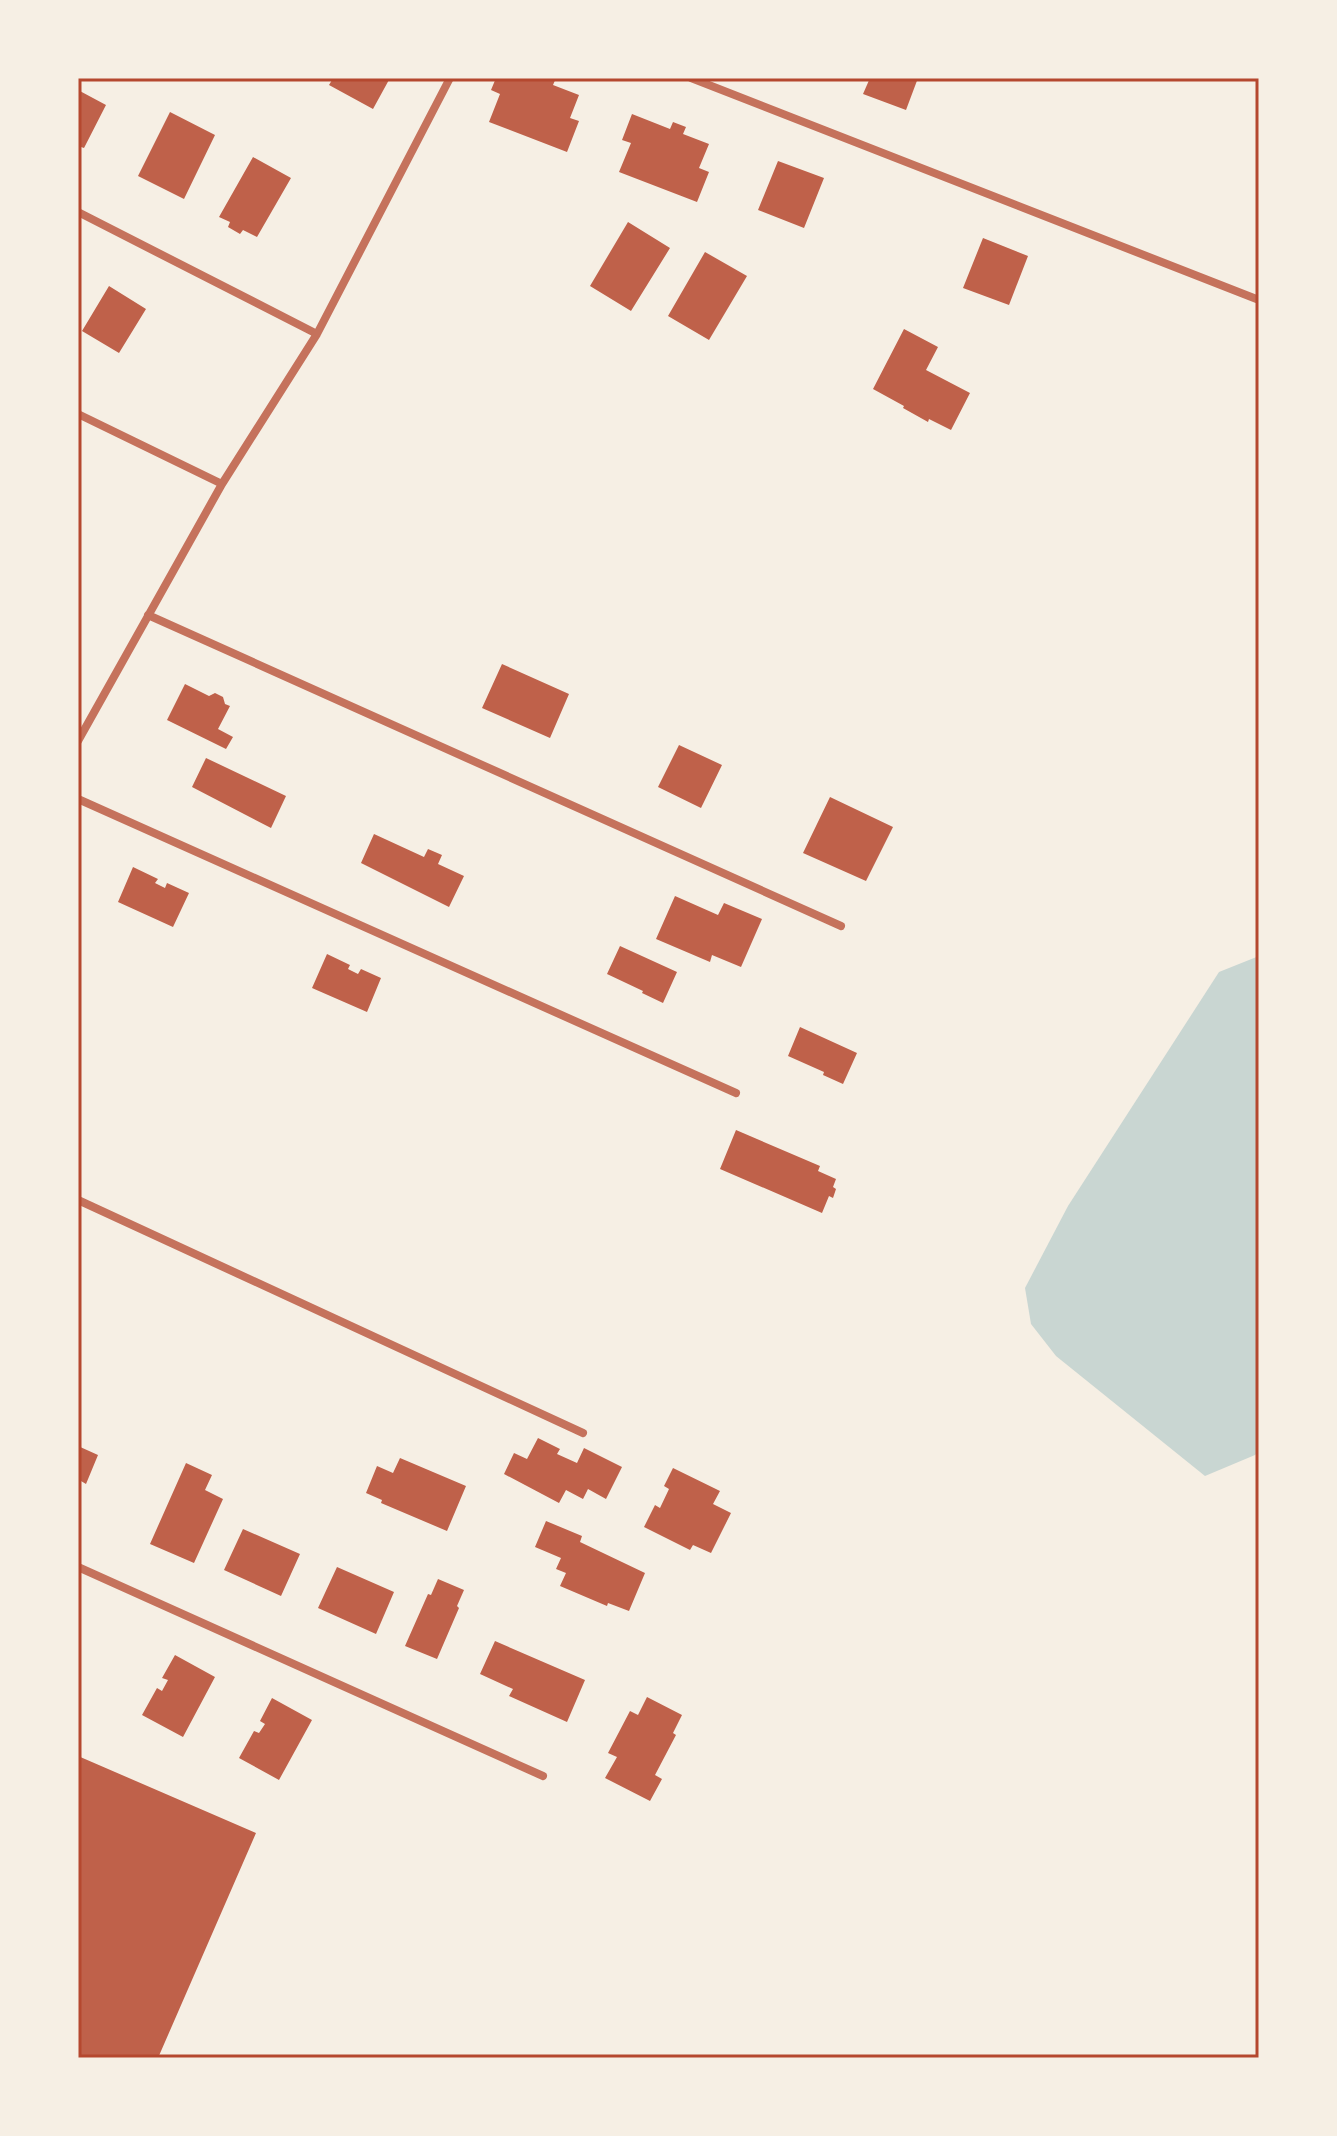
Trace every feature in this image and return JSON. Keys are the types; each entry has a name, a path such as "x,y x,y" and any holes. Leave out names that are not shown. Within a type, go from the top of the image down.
{"street":[{"path":"78,741 222,484 317,334 450,78"},
{"path":"691,78 1259,300"},
{"path":"78,212 317,334"},
{"path":"78,414 222,484"},
{"path":"148,615 841,926"},
{"path":"78,799 736,1093"},
{"path":"78,1200 583,1433"},
{"path":"78,1567 543,1776"}],"shaded area":[{"path":"1259,956 1259,1451 1205,1476 1056,1356 1031,1324 1025,1288 1068,1206 1219,972"}],"building":[{"path":"328,78 390,78 373,109 329,85 332,80"},
{"path":"496,78 556,78 553,85 579,95 570,118 579,121 567,152 489,122 500,94 491,90"},
{"path":"870,78 918,78 906,110 863,94"},
{"path":"78,90 106,105 84,148 78,146"},
{"path":"170,112 215,135 184,199 138,176"},
{"path":"632,114 670,129 673,122 686,127 683,134 709,144 699,168 709,172 697,202 619,172 631,143 622,140"},
{"path":"253,157 291,178 257,237 243,230 240,234 228,227 230,222 219,217"},
{"path":"778,161 824,178 804,228 758,210"},
{"path":"628,222 670,248 631,311 590,286"},
{"path":"983,238 1028,256 1009,305 963,288"},
{"path":"705,252 747,276 709,340 668,316"},
{"path":"109,286 146,309 119,353 82,331"},
{"path":"904,329 938,347 926,370 970,393 951,430 929,419 928,422 873,389"},
{"path":"502,664 569,694 550,738 482,708"},
{"path":"185,684 209,696 215,693 230,706 218,729 233,737 226,749 167,720"},
{"path":"679,745 722,765 701,808 658,787"},
{"path":"206,758 286,796 271,828 192,787"},
{"path":"830,797 893,827 866,881 803,853"},
{"path":"374,834 424,857 428,849 442,855 438,864 464,876 449,907 361,863"},
{"path":"133,867 158,879 155,883 165,888 167,883 189,893 173,927 118,902"},
{"path":"675,896 718,915 724,903 762,919 741,967 712,955 710,962 656,939"},
{"path":"620,946 677,972 663,1003 607,974"},
{"path":"327,954 350,965 348,969 358,974 361,969 381,978 367,1012 312,988"},
{"path":"800,1027 857,1053 843,1084 788,1056"},
{"path":"736,1130 820,1166 818,1171 836,1179 833,1198 829,1196 822,1213 720,1169"},
{"path":"538,1438 560,1449 557,1454 577,1463 584,1448 622,1467 606,1499 588,1489 583,1499 566,1490 559,1503 504,1474 514,1453 527,1459"},
{"path":"78,1446 98,1455 86,1484 81,1481 78,1488"},
{"path":"400,1458 466,1486 447,1531 381,1503 382,1500 366,1493 377,1466 393,1473"},
{"path":"186,1463 212,1475 205,1490 223,1499 194,1563 150,1544"},
{"path":"673,1468 720,1491 713,1504 731,1513 711,1553 693,1545 690,1550 644,1527 655,1505 660,1508 669,1489 664,1486"},
{"path":"546,1521 582,1536 580,1542 645,1573 629,1611 608,1603 607,1606 560,1586 566,1573 556,1569 561,1558 535,1547"},
{"path":"243,1529 300,1554 281,1596 224,1570"},
{"path":"337,1567 394,1592 376,1634 318,1608"},
{"path":"438,1579 464,1590 437,1659 405,1646"},
{"path":"495,1641 585,1680 567,1722 509,1696 513,1689 480,1674"},
{"path":"175,1655 215,1677 183,1737 142,1715 157,1688 162,1691 168,1680 162,1678"},
{"path":"647,1697 682,1715 673,1733 676,1735 655,1775 662,1779 650,1801 605,1778 617,1757 608,1753 630,1711 638,1715"},
{"path":"272,1698 312,1720 279,1780 239,1758 254,1731 259,1733 265,1724 260,1721"},
{"path":"78,1756 256,1833 158,2058 86,2058 78,2054"}]}
